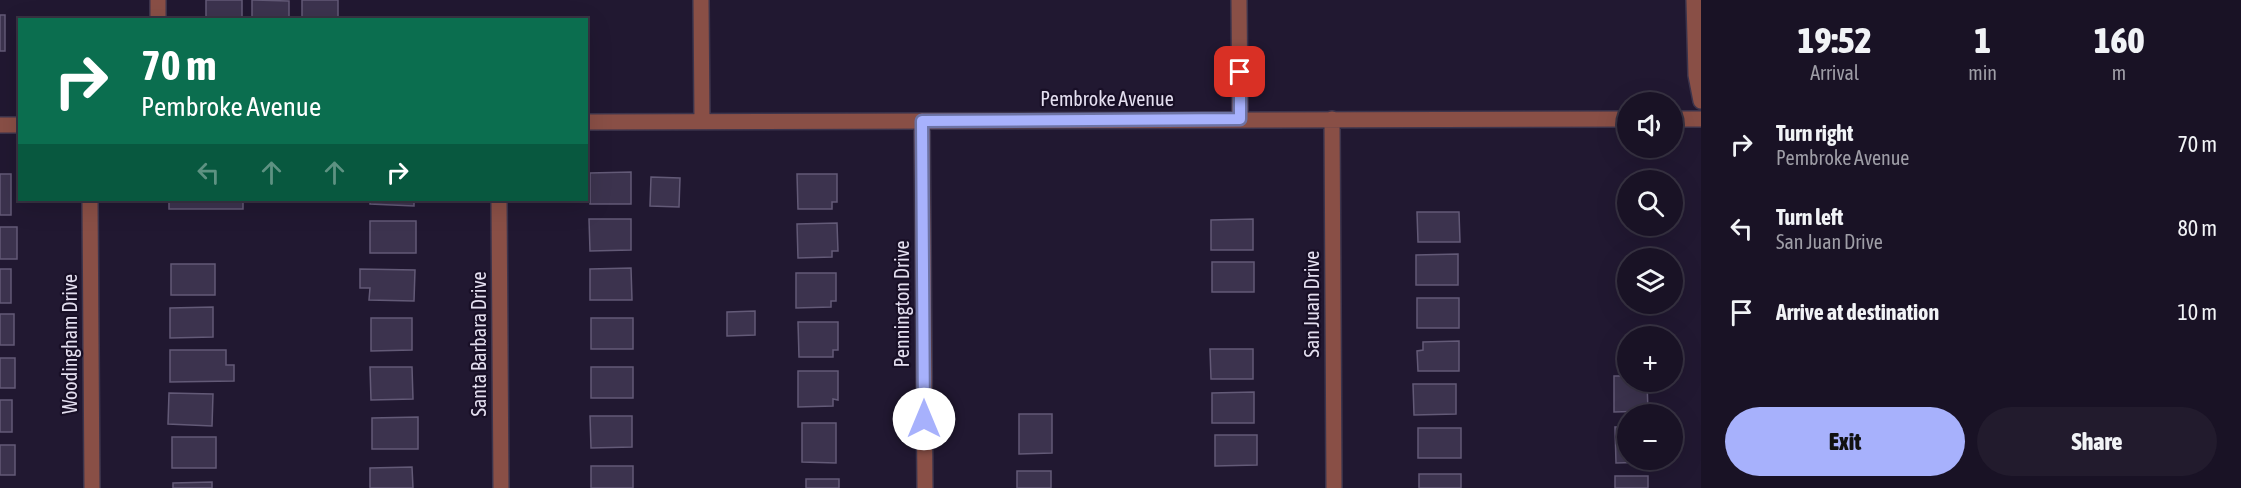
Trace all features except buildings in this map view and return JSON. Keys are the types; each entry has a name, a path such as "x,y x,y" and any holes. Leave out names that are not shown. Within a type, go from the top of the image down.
{"street":[{"path":"158,0 158,18"},
{"path":"701,0 702,120"},
{"path":"1239,0 1240,119"},
{"path":"1694,0 1696,75 1701,101"},
{"path":"1683,119 1701,118"},
{"name":"San Juan Drive","path":"1332,119 1334,488"},
{"name":"Pembroke Avenue","path":"588,122 1617,119"},
{"name":"Pennington Drive","path":"922,121 925,488"},
{"path":"0,125 18,125"},
{"name":"Woodingham Drive","path":"90,201 92,488"},
{"name":"Santa Barbara Drive","path":"498,201 501,488"}],"route":[{"path":"924,419 922,121 1240,119 1240,72"}]}
